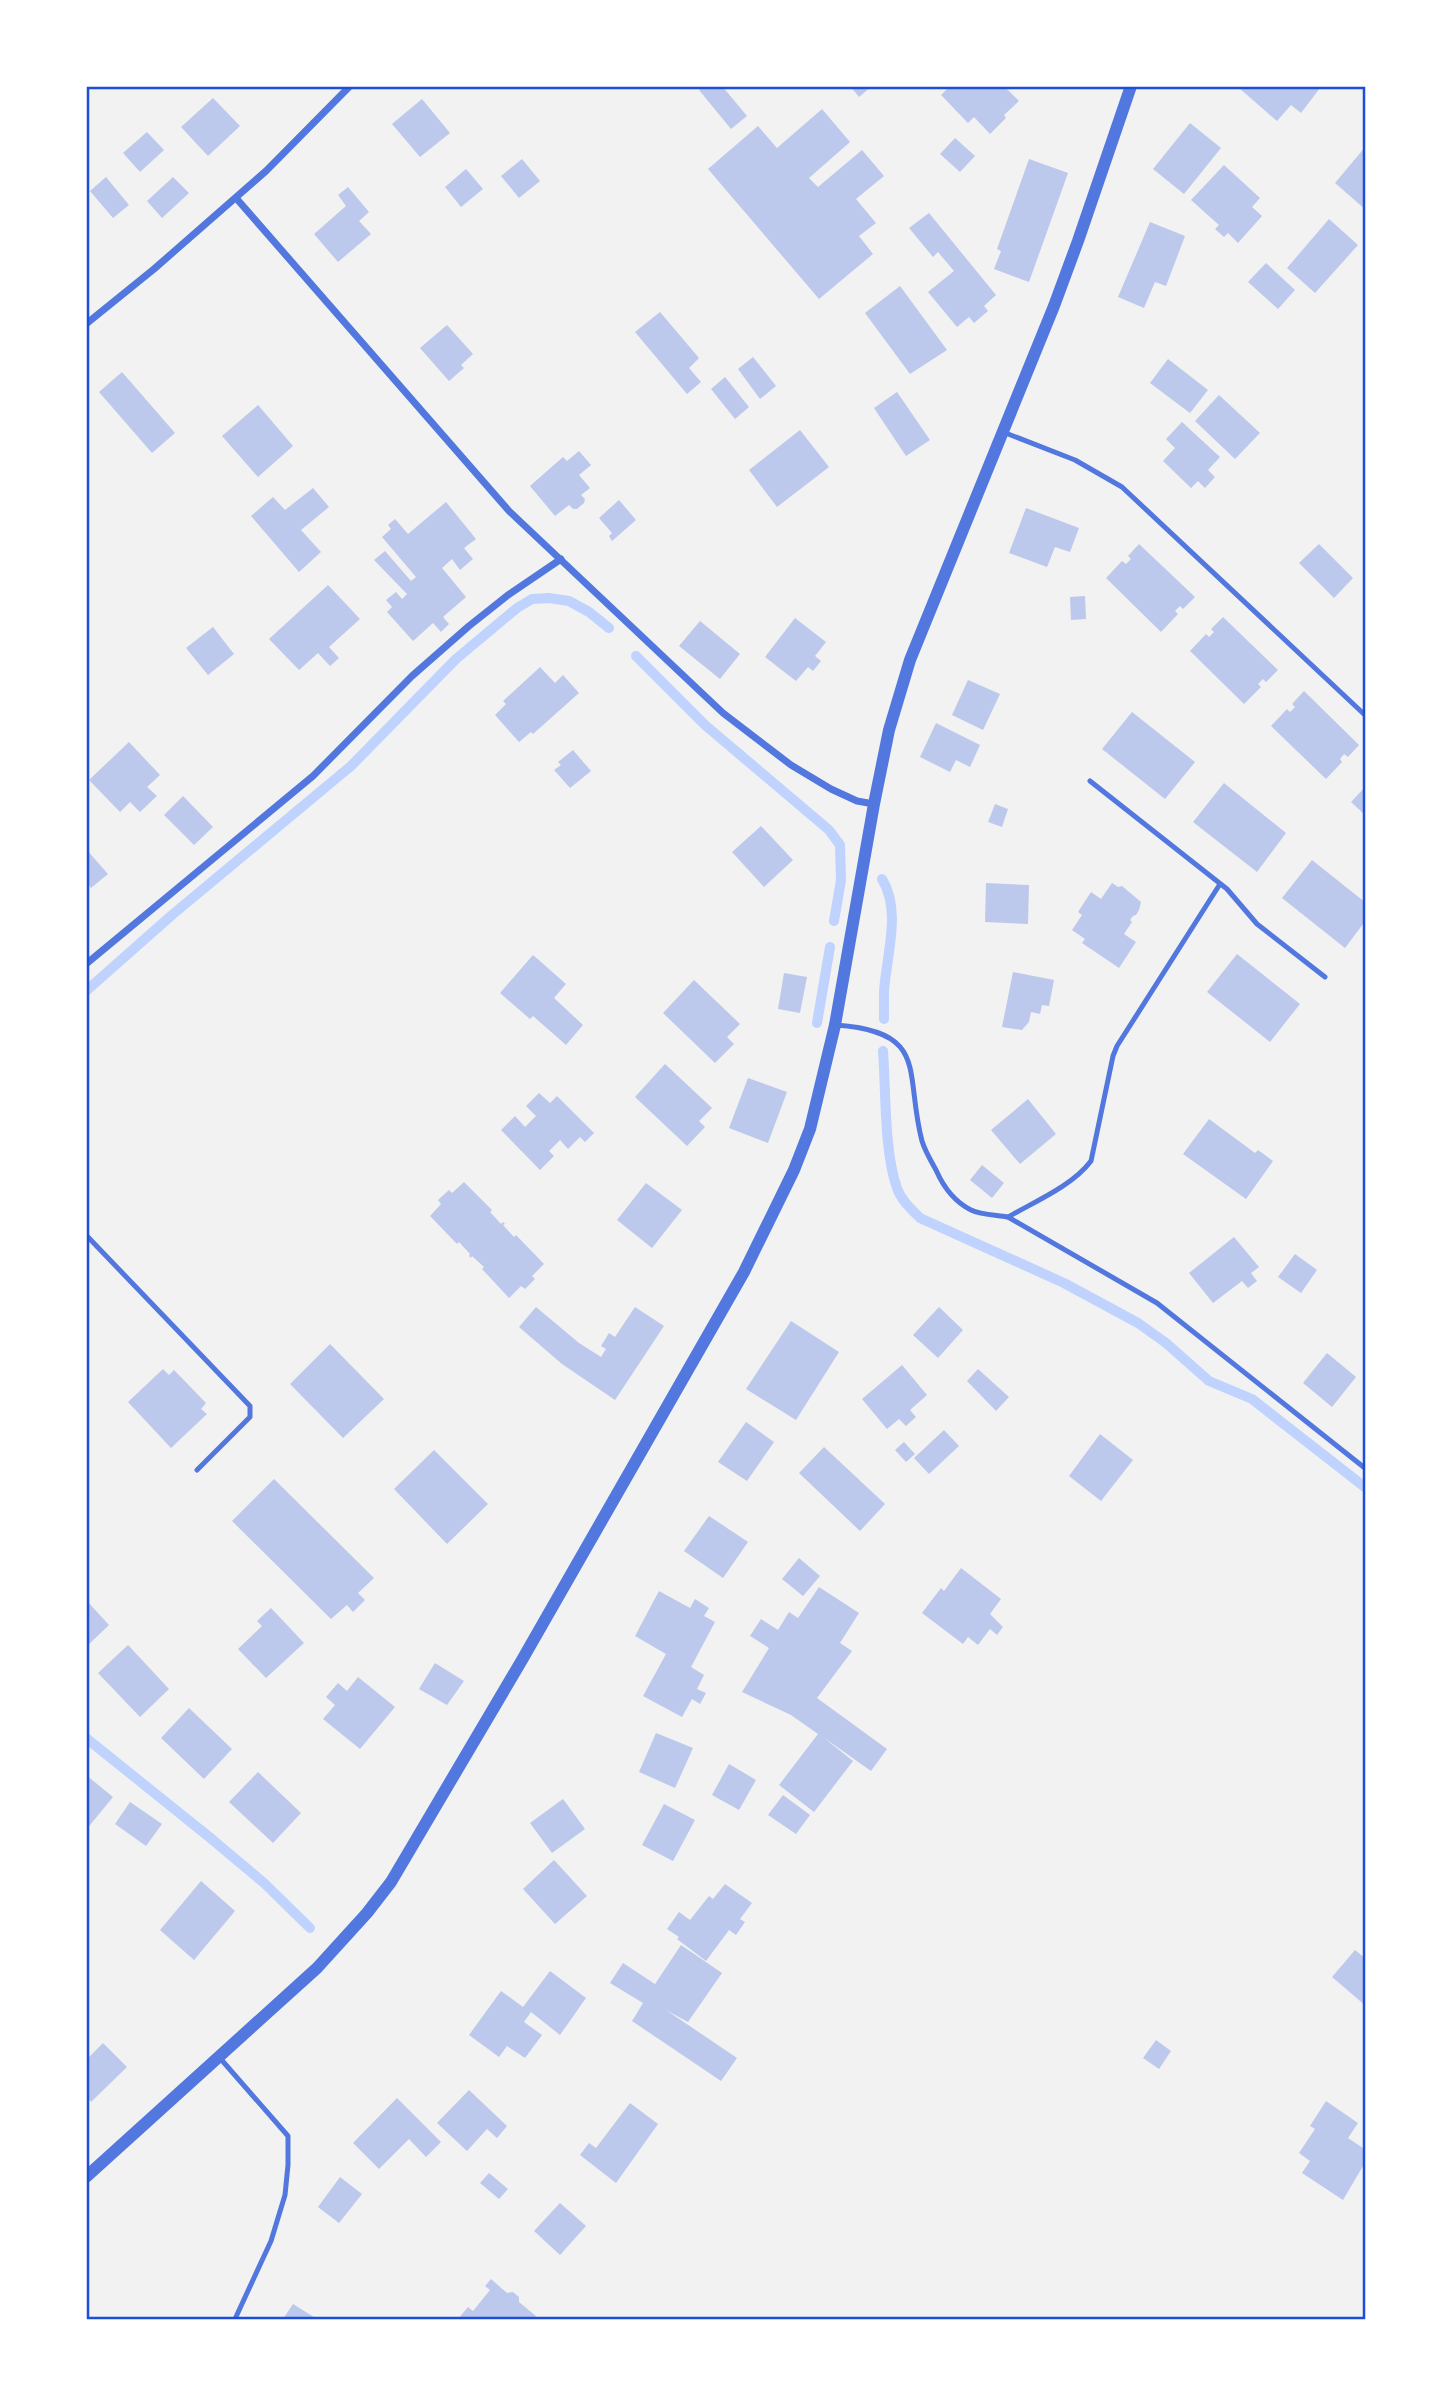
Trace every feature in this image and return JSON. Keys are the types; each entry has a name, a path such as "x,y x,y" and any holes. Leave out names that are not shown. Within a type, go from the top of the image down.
{"street":[{"path":"86,324 154,270 266,171 350,86"},
{"path":"86,2177 343,1941 391,1882 643,1451 765,1233 810,1129 835,1025 889,730 910,660 1078,241 1131,86"},
{"path":"236,198 509,511 723,713 790,765 831,789 857,801 874,804"},
{"path":"86,964 313,776 412,676 469,626 508,594 561,559"}],"lane":[{"path":"1002,432 1074,460 1122,487 1366,716"},
{"path":"1090,781 1220,884 1257,924 1325,977"},
{"path":"1009,1216 1085,1170 1091,1161 1117,1046 1220,884"},
{"path":"835,1025 863,1027 883,1033 900,1046 911,1062 923,1143 944,1188 972,1210 1009,1216 1157,1303 1366,1469"},
{"path":"86,1235 250,1406 250,1417 197,1470"},
{"path":"219,2056 288,2136 285,2195 271,2241 235,2319"}],"building":[{"path":"705,86 722,86 747,116 731,129 699,90"},
{"path":"850,86 872,86 859,97"},
{"path":"950,86 1004,86 1019,101 990,134 974,117 968,123 941,95"},
{"path":"1239,88 1320,88 1301,113 1291,105 1277,121"},
{"path":"213,98 240,126 208,156 181,127"},
{"path":"422,99 450,133 420,157 392,124"},
{"path":"822,109 850,142 809,178 818,187 862,150 884,176 856,199 876,223 859,236 873,254 819,299 708,169 758,126 777,148"},
{"path":"1190,123 1221,148 1184,194 1153,169"},
{"path":"147,132 164,150 140,172 123,153"},
{"path":"955,138 975,156 960,172 940,154"},
{"path":"1366,146 1366,210 1335,183"},
{"path":"522,159 540,181 519,198 501,176"},
{"path":"1029,159 1068,173 1029,282 994,269 1001,251 997,249"},
{"path":"1224,165 1260,198 1252,207 1262,216 1238,243 1228,233 1224,237 1215,229 1219,225 1191,200"},
{"path":"466,169 483,189 461,207 445,187"},
{"path":"106,177 129,205 113,218 90,191"},
{"path":"173,177 189,193 162,218 147,201"},
{"path":"348,187 369,212 359,221 371,234 338,262 314,234 346,206 338,195"},
{"path":"929,213 996,295 984,306 988,311 974,323 969,317 957,327 928,292 954,271 938,252 933,257 909,228"},
{"path":"1329,219 1358,245 1315,293 1287,268"},
{"path":"1150,222 1185,236 1166,286 1155,282 1144,308 1118,297"},
{"path":"1266,263 1295,290 1278,309 1248,282"},
{"path":"900,286 947,350 910,374 865,313"},
{"path":"660,312 699,358 689,368 701,382 687,394 635,332"},
{"path":"447,325 473,354 461,365 464,368 449,381 420,348"},
{"path":"753,357 776,386 760,399 738,369"},
{"path":"1168,359 1208,390 1190,413 1150,383"},
{"path":"122,372 175,433 152,453 99,392"},
{"path":"725,377 749,407 735,419 711,389"},
{"path":"897,392 930,440 906,456 874,408"},
{"path":"1219,395 1260,433 1235,459 1195,421"},
{"path":"258,405 293,446 258,477 222,436"},
{"path":"1182,422 1220,457 1208,470 1215,477 1205,488 1198,481 1191,488 1163,461 1175,448 1166,439"},
{"path":"800,430 829,467 777,507 749,470"},
{"path":"579,451 591,465 579,475 590,488 581,495 585,499 584,503 577,509 569,505 555,516 530,486 563,457 567,461"},
{"path":"313,488 329,507 301,530 321,552 299,572 251,516 273,497 285,510"},
{"path":"619,500 636,520 612,541 609,536 612,533 599,518"},
{"path":"446,502 476,539 464,548 473,559 460,570 452,559 442,568 466,597 443,617 449,624 441,632 433,623 413,641 387,612 392,607 386,600 396,592 402,599 407,594 374,560 385,551 411,581 416,577 382,537 391,529 388,525 395,519 408,534"},
{"path":"1026,508 1079,528 1070,552 1055,547 1047,567 1009,553"},
{"path":"1139,544 1195,597 1183,609 1180,606 1175,611 1178,614 1161,632 1106,578 1122,561 1126,564 1131,559 1128,556"},
{"path":"1319,544 1353,578 1334,598 1299,563"},
{"path":"328,585 360,619 329,647 339,658 330,666 318,653 299,670 269,639"},
{"path":"1085,596 1086,619 1071,620 1070,597"},
{"path":"1223,617 1278,670 1266,682 1263,679 1258,684 1261,687 1244,704 1190,651 1206,634 1209,637 1214,632 1211,629"},
{"path":"795,618 826,642 815,656 821,661 813,671 808,667 796,681 765,657"},
{"path":"700,621 740,654 720,679 679,646"},
{"path":"213,627 234,654 208,675 186,648"},
{"path":"540,667 555,683 563,675 579,693 533,734 531,732 519,742 495,715 506,704 503,701"},
{"path":"968,680 1000,694 983,730 952,715"},
{"path":"1304,691 1359,745 1348,757 1344,754 1340,759 1342,762 1326,779 1271,726 1287,709 1290,712 1295,707 1292,704"},
{"path":"1132,712 1195,762 1165,799 1102,749"},
{"path":"936,723 980,745 970,767 956,760 950,772 920,757"},
{"path":"129,742 160,775 147,787 157,796 140,812 130,802 120,812 89,780"},
{"path":"573,750 591,771 570,788 554,770 561,765 558,762"},
{"path":"1224,783 1286,833 1257,872 1193,822"},
{"path":"1366,786 1366,816 1351,802"},
{"path":"183,796 213,827 194,845 164,815"},
{"path":"995,804 1008,809 1002,827 988,822"},
{"path":"761,826 793,860 764,887 732,852"},
{"path":"86,849 108,874 91,888 86,881"},
{"path":"1312,860 1366,903 1366,920 1345,948 1282,898"},
{"path":"986,883 1029,885 1028,924 985,922"},
{"path":"1112,883 1118,887 1122,886 1141,902 1124,934 1136,942 1119,968 1082,943 1085,939 1072,930 1082,915 1078,912 1091,892 1101,899"},
{"path":"1237,954 1300,1004 1270,1042 1207,992"},
{"path":"533,955 566,984 554,998 583,1025 566,1045 533,1016 530,1019 500,993"},
{"path":"1013,972 1054,980 1049,1006 1042,1005 1040,1014 1031,1012 1029,1022 1022,1030 1002,1027"},
{"path":"784,973 807,977 800,1013 778,1009"},
{"path":"694,980 740,1024 727,1037 734,1044 715,1063 663,1013"},
{"path":"665,1064 712,1108 699,1121 705,1127 687,1146 635,1097"},
{"path":"748,1078 787,1092 768,1143 729,1128"},
{"path":"539,1093 550,1103 557,1096 594,1133 585,1142 580,1137 568,1149 560,1140 549,1151 554,1156 540,1170 501,1130 515,1116 525,1127 536,1116 526,1106"},
{"path":"1028,1099 1056,1134 1020,1164 991,1130"},
{"path":"1209,1119 1255,1153 1258,1150 1273,1161 1246,1199 1183,1154"},
{"path":"982,1165 1004,1183 992,1198 970,1180"},
{"path":"464,1182 492,1210 490,1212 501,1224 503,1222 514,1237 516,1235 544,1264 532,1276 535,1279 525,1289 521,1286 509,1298 482,1269 484,1267 472,1256 471,1258 459,1242 457,1244 430,1216 441,1204 438,1200 449,1190 452,1193"},
{"path":"646,1183 682,1210 652,1248 617,1220"},
{"path":"1234,1237 1259,1267 1251,1273 1257,1281 1248,1288 1242,1281 1213,1303 1189,1273"},
{"path":"1295,1254 1317,1270 1301,1293 1278,1277"},
{"path":"536,1307 579,1343 601,1357 606,1349 601,1346 609,1333 615,1337 635,1307 664,1326 615,1400 562,1364 519,1327"},
{"path":"939,1307 963,1330 938,1358 913,1335"},
{"path":"791,1321 839,1352 796,1420 746,1389"},
{"path":"330,1344 384,1399 343,1438 290,1384"},
{"path":"1327,1353 1356,1377 1332,1407 1303,1383"},
{"path":"902,1365 927,1395 910,1410 916,1417 906,1426 899,1419 887,1429 862,1399"},
{"path":"163,1369 169,1375 174,1370 206,1403 201,1409 207,1414 171,1448 128,1402"},
{"path":"978,1369 1009,1397 996,1411 967,1381"},
{"path":"746,1422 774,1442 747,1481 718,1462"},
{"path":"944,1430 959,1446 929,1474 914,1458"},
{"path":"1100,1434 1133,1460 1101,1501 1069,1476"},
{"path":"904,1442 915,1454 906,1462 895,1450"},
{"path":"824,1447 885,1504 860,1531 799,1473"},
{"path":"434,1450 488,1504 447,1544 394,1489"},
{"path":"274,1479 374,1578 358,1593 365,1600 353,1612 347,1605 331,1619 232,1521"},
{"path":"709,1516 748,1542 723,1578 684,1551"},
{"path":"799,1558 820,1576 803,1596 782,1579"},
{"path":"961,1568 1001,1599 990,1614 1003,1627 997,1635 990,1629 978,1645 968,1637 963,1644 922,1613 941,1588 944,1591"},
{"path":"819,1587 859,1613 840,1643 852,1651 817,1698 887,1749 871,1771 823,1737 853,1761 814,1812 779,1785 818,1734 791,1715 742,1692 769,1648 750,1636 761,1619 778,1630 789,1612 798,1618"},
{"path":"659,1591 690,1608 695,1599 709,1608 704,1616 715,1622 691,1667 704,1675 697,1689 706,1693 700,1704 692,1699 682,1717 643,1696 666,1654 635,1636"},
{"path":"86,1600 109,1625 86,1647"},
{"path":"271,1608 304,1643 266,1678 238,1649 262,1626 257,1621"},
{"path":"128,1645 169,1689 140,1717 98,1673"},
{"path":"435,1663 464,1681 447,1705 419,1689"},
{"path":"358,1677 395,1707 360,1749 323,1719 335,1705 326,1697 338,1683 347,1691"},
{"path":"189,1708 232,1749 204,1779 161,1738"},
{"path":"656,1733 693,1748 675,1788 639,1772"},
{"path":"729,1764 756,1780 739,1810 712,1795"},
{"path":"258,1772 301,1813 273,1843 229,1802"},
{"path":"86,1775 113,1797 86,1830"},
{"path":"783,1795 810,1815 796,1834 768,1815"},
{"path":"563,1799 585,1829 552,1853 530,1823"},
{"path":"130,1802 162,1824 146,1846 115,1824"},
{"path":"664,1804 695,1820 673,1861 642,1845"},
{"path":"554,1860 587,1896 555,1924 523,1889"},
{"path":"201,1881 235,1911 194,1960 160,1930"},
{"path":"725,1884 752,1903 740,1919 745,1922 736,1935 729,1930 706,1961 667,1929 679,1912 690,1920 709,1896 713,1899"},
{"path":"681,1945 722,1973 688,2022 666,2010 737,2058 721,2081 632,2021 643,2003 610,1983 623,1963 655,1984"},
{"path":"1355,1950 1366,1959 1366,2006 1332,1977"},
{"path":"550,1971 586,1998 560,2035 531,2012 524,2022 542,2035 525,2058 507,2046 499,2057 469,2035 501,1991 523,2007"},
{"path":"1156,2040 1171,2051 1159,2069 1143,2058"},
{"path":"103,2043 127,2067 91,2102 86,2096 86,2060"},
{"path":"469,2090 507,2126 497,2138 487,2129 467,2151 437,2123"},
{"path":"397,2098 441,2142 426,2157 409,2139 379,2169 353,2143"},
{"path":"1326,2101 1358,2123 1348,2138 1366,2150 1366,2161 1343,2200 1302,2173 1310,2161 1299,2153 1315,2129 1310,2126"},
{"path":"630,2103 658,2124 616,2183 580,2155 589,2143 596,2148"},
{"path":"489,2173 508,2189 499,2199 480,2183"},
{"path":"340,2177 362,2194 339,2223 318,2207"},
{"path":"560,2203 586,2226 560,2255 534,2231"},
{"path":"491,2279 507,2293 513,2292 519,2297 519,2302 536,2316 533,2319 458,2319 468,2307 473,2311 490,2290 485,2286"},
{"path":"293,2304 317,2319 283,2319"}],"waterway":[{"path":"86,991 172,915 351,766 456,659 517,608 532,599 569,601 609,628"},
{"path":"636,656 705,725 829,830 840,845 841,880 834,921"},
{"path":"882,879 888,892 892,919 884,992 884,1019"},
{"path":"817,1023 830,947"},
{"path":"883,1051 888,1139 893,1173 901,1196 920,1218 1064,1283 1138,1323 1166,1343 1209,1381 1252,1399 1366,1488"},
{"path":"86,1738 264,1883 310,1928"}]}
